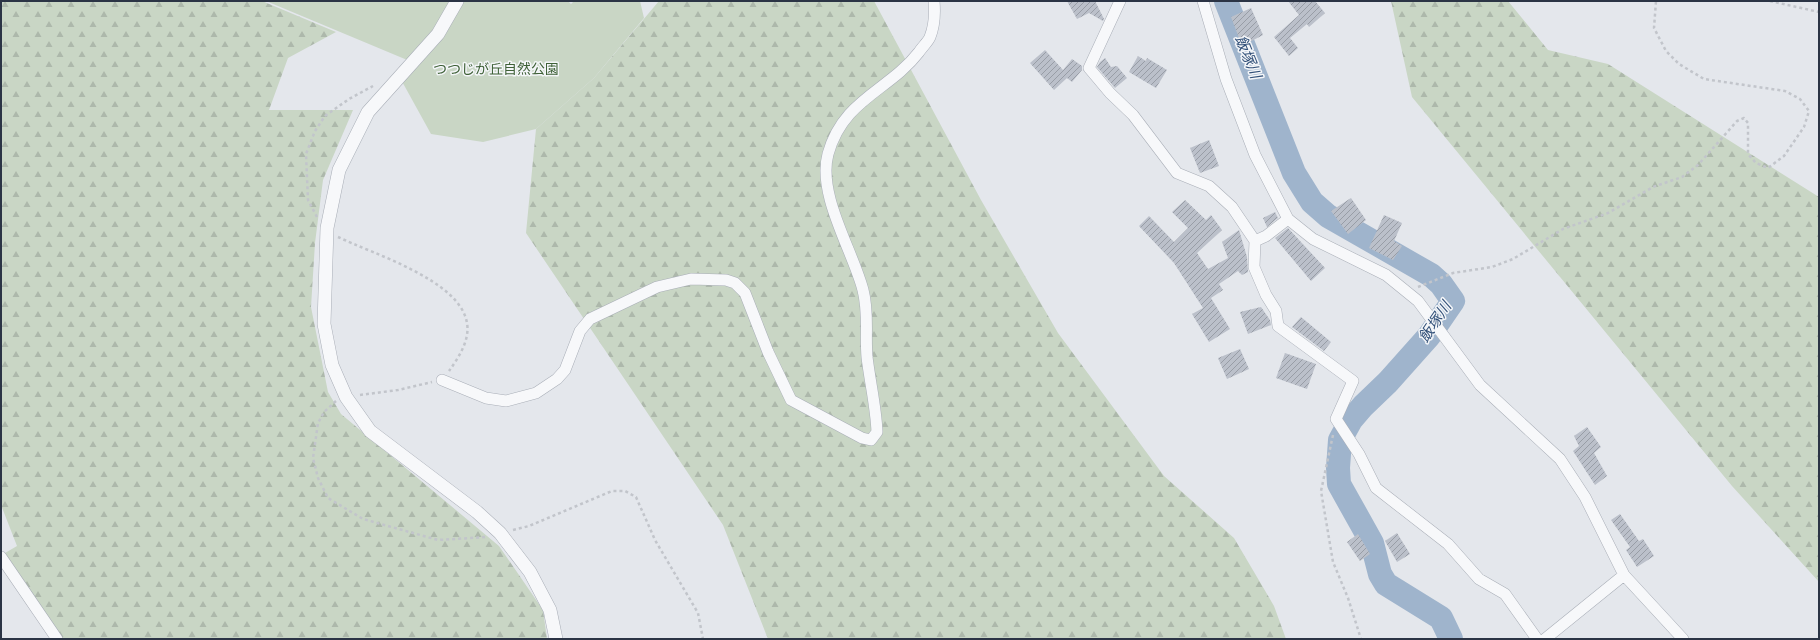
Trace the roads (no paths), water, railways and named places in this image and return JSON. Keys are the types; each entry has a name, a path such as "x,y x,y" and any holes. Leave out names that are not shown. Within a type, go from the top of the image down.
{"street":[{"path":"457,1 438,34 368,112 339,170 327,228 324,324 332,365 346,397 370,431 477,512 500,534 530,572 550,610 556,639"},
{"path":"442,380 486,398 506,401 536,393 557,379 565,370 580,331 590,319 658,287 691,279 726,280 736,283 745,294 768,352 791,400 862,438 871,440 877,432 876,414 867,356 868,321 863,290 828,192 828,154 849,113 911,62 930,37 935,10 934,1"},
{"path":"1120,1 1089,68 1110,93 1134,115 1177,173 1209,186 1223,197 1232,207 1256,241 1254,267 1266,295 1276,311 1278,326 1353,381 1336,419 1359,454 1376,488 1448,544 1479,579 1505,594 1537,639"},
{"path":"1203,1 1226,79 1255,155 1288,219 1313,238 1386,275 1418,301 1480,385 1560,459 1585,497 1624,576 1683,639"},
{"path":"1256,241 1266,236 1288,219"},
{"path":"1,557 57,639"},
{"path":"1545,639 1624,576"}],"waterway":[{"name":"飯塚川","path":"1226,1 1294,173 1312,202 1328,216 1431,275 1441,284 1453,301 1429,336 1388,382 1351,420 1340,440 1338,468 1339,484 1372,543 1380,574 1386,584 1441,618 1451,639"}],"park label":[{"name":"つつじが丘自然公園","path":"496,69"}]}
